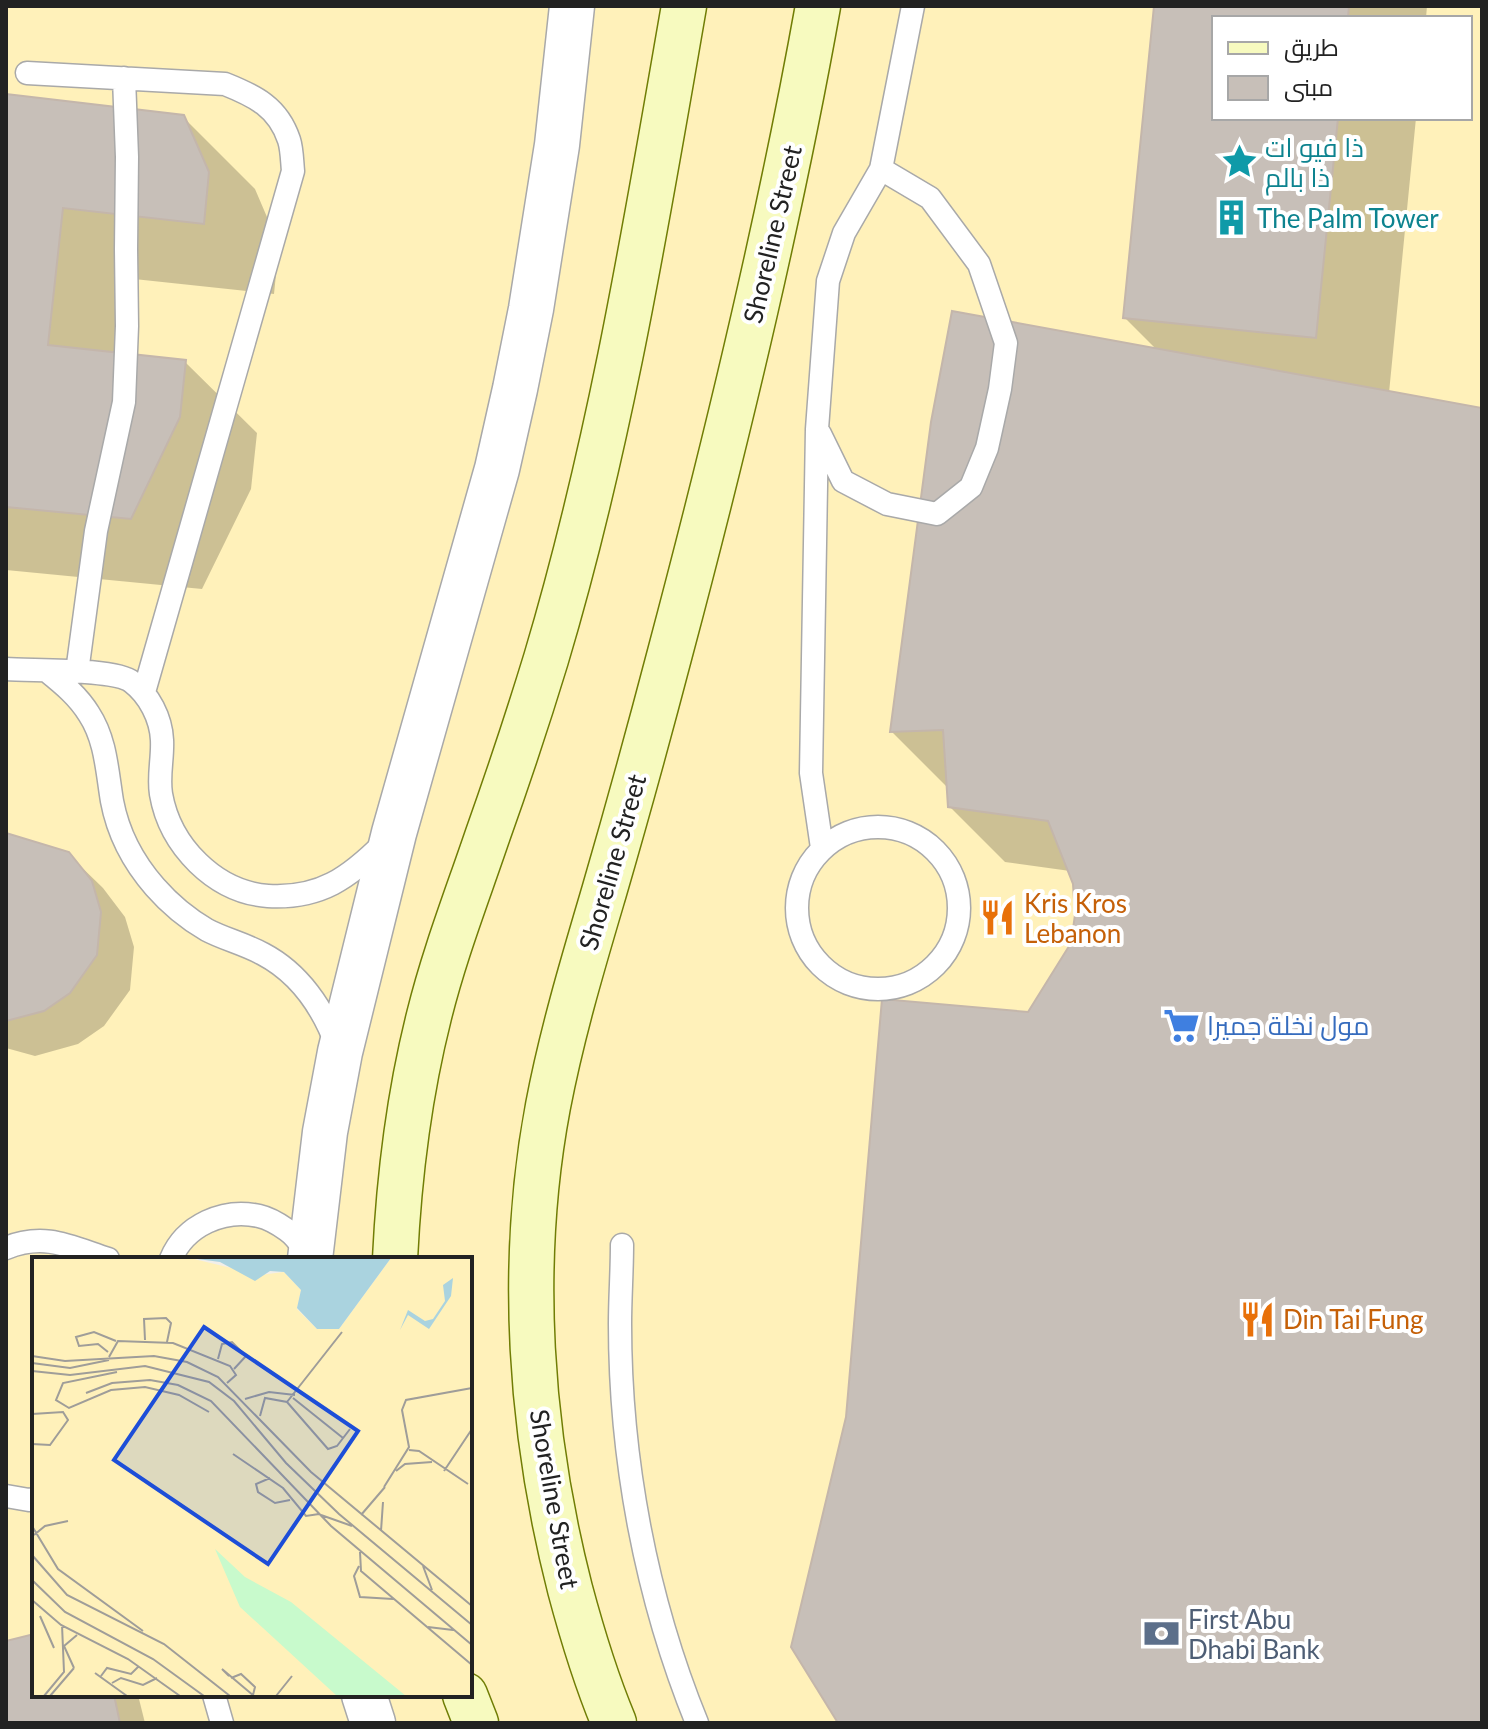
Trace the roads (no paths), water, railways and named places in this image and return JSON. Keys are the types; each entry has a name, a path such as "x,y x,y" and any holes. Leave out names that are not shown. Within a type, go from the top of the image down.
{"main road":[{"path":"395,1257 397,1208 409,1110 429,1015 546,657 583,523 615,387 642,251 684,6"},
{"name":"Shoreline Street","path":"614,1723 581,1628 558,1544 543,1457 534,1371 531,1283 536,1196 547,1109 566,1024 637,776 724,445 796,127 818,6"},
{"path":"466,1697 476,1723"}],"street":[{"path":"310,1257 325,1132 340,1052 394,833 497,469 515,389 557,145 572,6"},
{"path":"365,1697 373,1723"}],"lane":[{"path":"822,848 844,834 868,826 894,828 918,836 938,853 952,874 960,899 958,925 950,948 934,969 910,984 883,991 854,987 828,974 809,953 798,927 797,897 805,871 822,848 811,773 817,429 828,281 844,233 881,169 913,6"},
{"path":"27,73 225,84 253,95 276,114 290,141 293,171 144,692"},
{"path":"77,672 96,531 124,402 127,157 124,78"},
{"path":"817,429 843,481 887,504 937,514 971,487 987,448 1006,343 979,264 930,198 881,169"},
{"path":"6,669 109,673 129,679 144,692 157,714 162,739 161,794 169,822 183,848 204,869 228,886 256,895 286,897 315,892 342,880 365,863 394,833"},
{"path":"47,671 71,690 90,715 104,744 113,805 123,836 137,863 156,888 180,911 207,929 264,954 289,972 323,1013 340,1052"},
{"path":"172,1257 176,1247 199,1225 229,1214 261,1216 290,1231 310,1257"},
{"path":"6,1248 21,1241 48,1240 102,1257"},
{"path":"622,1245 620,1325 623,1393 633,1487 648,1566 668,1643 697,1723"},
{"path":"6,1496 32,1499"},
{"path":"215,1697 222,1723"}],"place":[{"name":"ذا فيو ات ذا بالم","path":"1239,162"},
{"name":"The Palm Tower","path":"1231,218"},
{"name":"Kris Kros Lebanon","path":"998,918"},
{"name":"مول نخلة جميرا","path":"1181,1025"},
{"name":"Din Tai Fung","path":"1257,1319"},
{"name":"First Abu Dhabi Bank","path":"1162,1634"}]}
